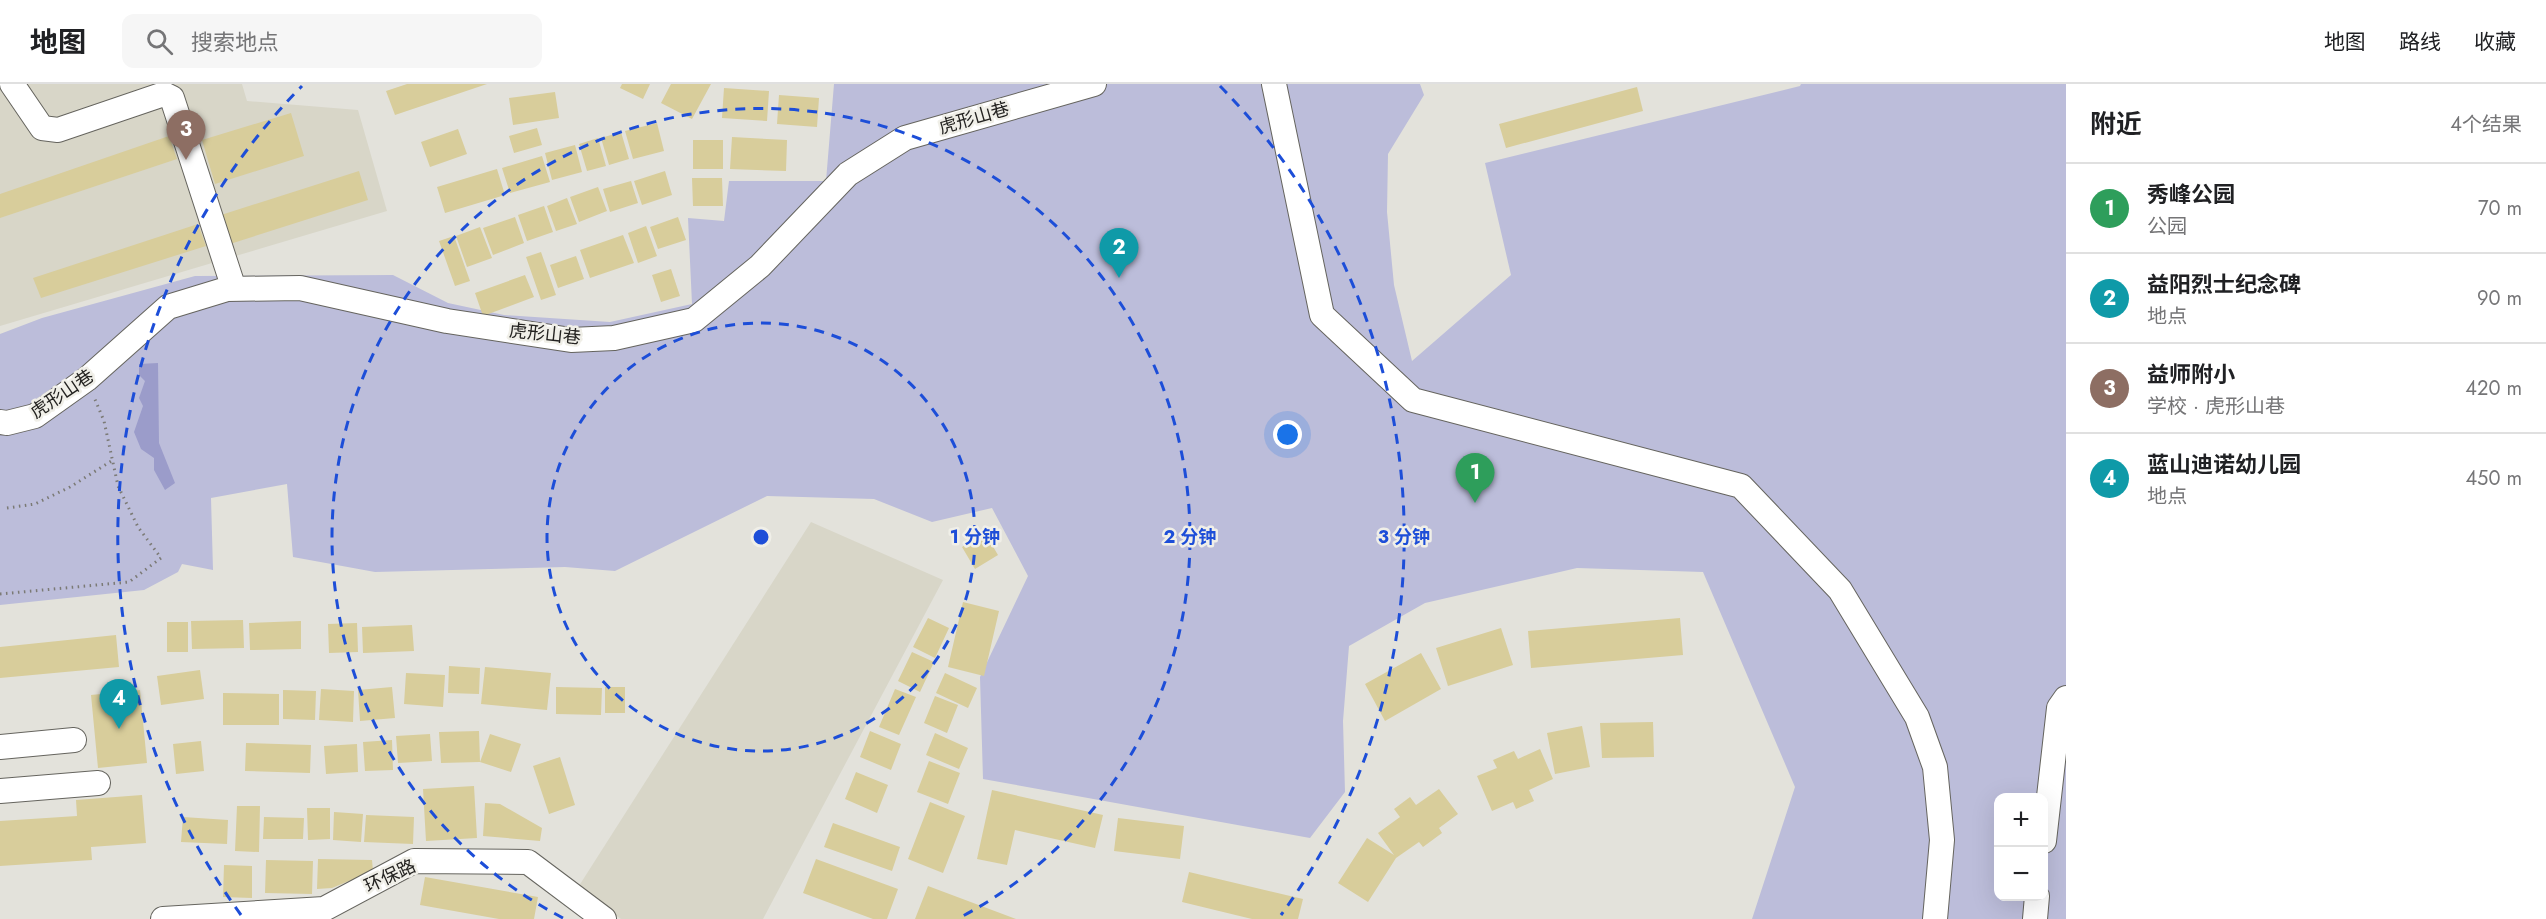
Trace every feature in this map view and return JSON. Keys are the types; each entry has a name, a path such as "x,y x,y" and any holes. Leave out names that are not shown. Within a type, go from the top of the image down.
{"street":[{"path":"12,84 42,128 58,130 164,94 172,98 234,289"},
{"name":"虎形山巷","path":"0,422 7,423 35,416 87,379 168,307 227,289 300,288 447,321 570,340 614,338 694,320 760,266 848,174 905,138 1094,84"},
{"path":"1274,84 1322,315 1413,400 1741,486 1840,590 1917,717 1935,767 1942,840 1935,919"},
{"path":"2048,797 2058,708 2066,698"},
{"path":"0,747 74,740"},
{"path":"0,791 98,783"},
{"name":"环保路","path":"163,919 324,909 414,861 528,862 604,919"},
{"path":"2035,919 2037,901"}],"path":[{"path":"0,594 129,582 161,558 138,527 118,486 104,421 87,379"},
{"path":"7,507 35,504 70,487 113,460"}],"shaded area":[{"path":"0,84 242,84 247,101 358,110 387,211 0,326"},
{"path":"834,84 1420,84 1424,95 1388,154 1387,212 1394,285 1412,361 1511,275 1485,163 1801,84 2066,84 2066,919 1752,919 1795,787 1703,572 1577,568 1425,603 1349,646 1343,721 1345,792 1310,838 983,779 980,677 1028,576 992,508 932,522 874,499 767,496 615,571 565,567 375,572 293,557 287,484 211,498 213,570 182,564 178,572 144,590 0,605 0,334 42,318 195,276 393,275 448,303 504,315 610,322 692,304 688,218 724,221 729,181 826,181"},
{"path":"158,363 159,443 175,483 165,490 154,470 154,458 141,449 134,432 143,406 139,398 145,381 139,375 139,364"},
{"path":"811,522 943,580 763,919 621,919 577,889"}],"building":[{"path":"407,84 487,84 395,115 386,91"},
{"path":"622,84 650,84 643,99 620,88"},
{"path":"671,84 711,84 692,119 661,103"},
{"path":"1637,87 1643,111 1506,148 1499,124"},
{"path":"724,88 769,91 767,121 722,118"},
{"path":"555,92 559,118 513,125 509,98"},
{"path":"779,95 819,98 817,127 777,124"},
{"path":"291,113 304,156 215,184 202,140"},
{"path":"657,123 664,151 633,159 625,131"},
{"path":"537,128 542,145 514,153 509,136"},
{"path":"458,129 467,154 430,167 421,142"},
{"path":"621,132 629,159 609,165 601,138"},
{"path":"169,136 177,159 0,218 0,194"},
{"path":"732,137 787,140 786,171 730,169"},
{"path":"598,138 606,166 587,171 579,144"},
{"path":"693,140 723,140 723,169 693,169"},
{"path":"575,145 582,172 552,180 545,153"},
{"path":"542,156 550,182 510,193 502,168"},
{"path":"497,169 505,195 445,213 437,187"},
{"path":"359,171 368,200 230,244 221,215"},
{"path":"665,171 672,195 642,205 634,181"},
{"path":"692,178 722,178 723,206 693,206"},
{"path":"631,181 638,203 610,212 603,189"},
{"path":"598,187 607,211 579,222 570,197"},
{"path":"567,198 577,224 556,231 547,206"},
{"path":"544,206 553,232 527,241 518,215"},
{"path":"515,217 524,243 493,255 483,228"},
{"path":"678,217 686,240 658,249 650,227"},
{"path":"198,224 206,246 41,298 33,278"},
{"path":"646,226 657,256 638,263 628,233"},
{"path":"480,227 492,258 467,267 456,236"},
{"path":"623,235 634,263 590,278 580,250"},
{"path":"454,236 470,281 455,286 439,241"},
{"path":"541,252 556,295 541,300 526,257"},
{"path":"576,256 584,279 558,288 550,265"},
{"path":"671,269 680,296 661,302 652,275"},
{"path":"525,275 534,297 483,316 475,293"},
{"path":"985,533 998,555 975,569 962,547"},
{"path":"963,602 999,611 984,676 948,667"},
{"path":"928,618 949,628 935,658 913,647"},
{"path":"1680,618 1683,655 1531,668 1528,631"},
{"path":"243,620 244,648 192,649 191,621"},
{"path":"301,621 301,649 250,650 249,623"},
{"path":"167,622 188,622 188,652 167,652"},
{"path":"357,623 358,652 329,653 328,624"},
{"path":"412,625 414,651 363,653 362,627"},
{"path":"1501,628 1513,665 1448,686 1436,648"},
{"path":"116,635 119,667 0,678 0,647"},
{"path":"912,652 934,662 920,692 898,681"},
{"path":"1421,653 1441,689 1385,721 1365,684"},
{"path":"449,666 480,668 479,694 448,693"},
{"path":"485,667 551,673 547,710 481,704"},
{"path":"200,670 204,699 161,705 157,676"},
{"path":"406,673 445,675 443,707 404,704"},
{"path":"945,673 977,688 968,708 936,693"},
{"path":"392,687 395,718 360,721 358,690"},
{"path":"556,687 602,688 601,715 556,714"},
{"path":"605,687 625,687 625,713 605,713"},
{"path":"321,689 354,691 353,722 319,720"},
{"path":"895,689 916,697 899,735 879,727"},
{"path":"140,690 147,763 98,768 91,695"},
{"path":"283,690 316,691 315,720 283,719"},
{"path":"223,693 279,694 279,725 223,725"},
{"path":"935,696 958,705 947,733 924,723"},
{"path":"1653,722 1654,757 1602,758 1600,723"},
{"path":"1582,726 1590,767 1555,774 1547,733"},
{"path":"479,731 480,762 441,763 439,732"},
{"path":"870,731 901,744 891,770 860,757"},
{"path":"935,733 968,748 959,769 926,755"},
{"path":"430,734 432,761 398,763 396,736"},
{"path":"490,734 521,744 511,772 480,762"},
{"path":"392,740 393,770 365,771 363,742"},
{"path":"201,741 204,771 176,774 173,744"},
{"path":"246,743 311,745 310,773 245,771"},
{"path":"357,744 358,772 326,774 324,746"},
{"path":"1540,749 1553,779 1529,790 1534,801 1516,809 1513,802 1492,811 1477,776 1497,768 1493,760 1514,751 1518,759"},
{"path":"560,757 575,805 549,814 533,766"},
{"path":"929,761 960,773 948,804 917,792"},
{"path":"856,772 888,785 877,813 845,799"},
{"path":"474,786 477,838 426,841 423,789"},
{"path":"1439,789 1458,814 1439,828 1442,833 1423,847 1419,842 1396,858 1368,902 1338,883 1367,838 1394,855 1378,833 1400,817 1394,809 1410,797 1416,805"},
{"path":"992,790 1103,815 1095,848 1015,830 1007,865 977,859"},
{"path":"142,795 146,843 91,847 92,860 0,866 0,821 77,816 76,800"},
{"path":"930,802 965,816 943,873 908,859"},
{"path":"485,803 500,804 542,828 540,841 483,836"},
{"path":"237,806 260,806 259,852 235,851"},
{"path":"307,808 330,808 330,839 308,840"},
{"path":"334,812 363,814 361,842 333,840"},
{"path":"366,815 414,817 413,844 364,842"},
{"path":"183,817 228,820 227,844 181,842"},
{"path":"264,817 304,818 303,839 263,839"},
{"path":"1118,818 1184,826 1180,859 1114,851"},
{"path":"833,823 900,847 892,871 824,847"},
{"path":"318,859 372,860 373,871 332,888 317,889"},
{"path":"816,859 898,889 887,919 873,919 803,893"},
{"path":"266,860 313,861 312,894 265,893"},
{"path":"224,865 252,866 252,898 223,897"},
{"path":"1189,872 1303,899 1298,919 1252,919 1182,902"},
{"path":"425,877 538,897 534,919 499,919 420,905"},
{"path":"928,886 1016,919 915,919"}],"place":[{"name":"益师附小","path":"186,160"},
{"name":"益阳烈士纪念碑","path":"1119,278"},
{"name":"秀峰公园","path":"1475,503"},
{"name":"蓝山迪诺幼儿园","path":"119,729"}]}
